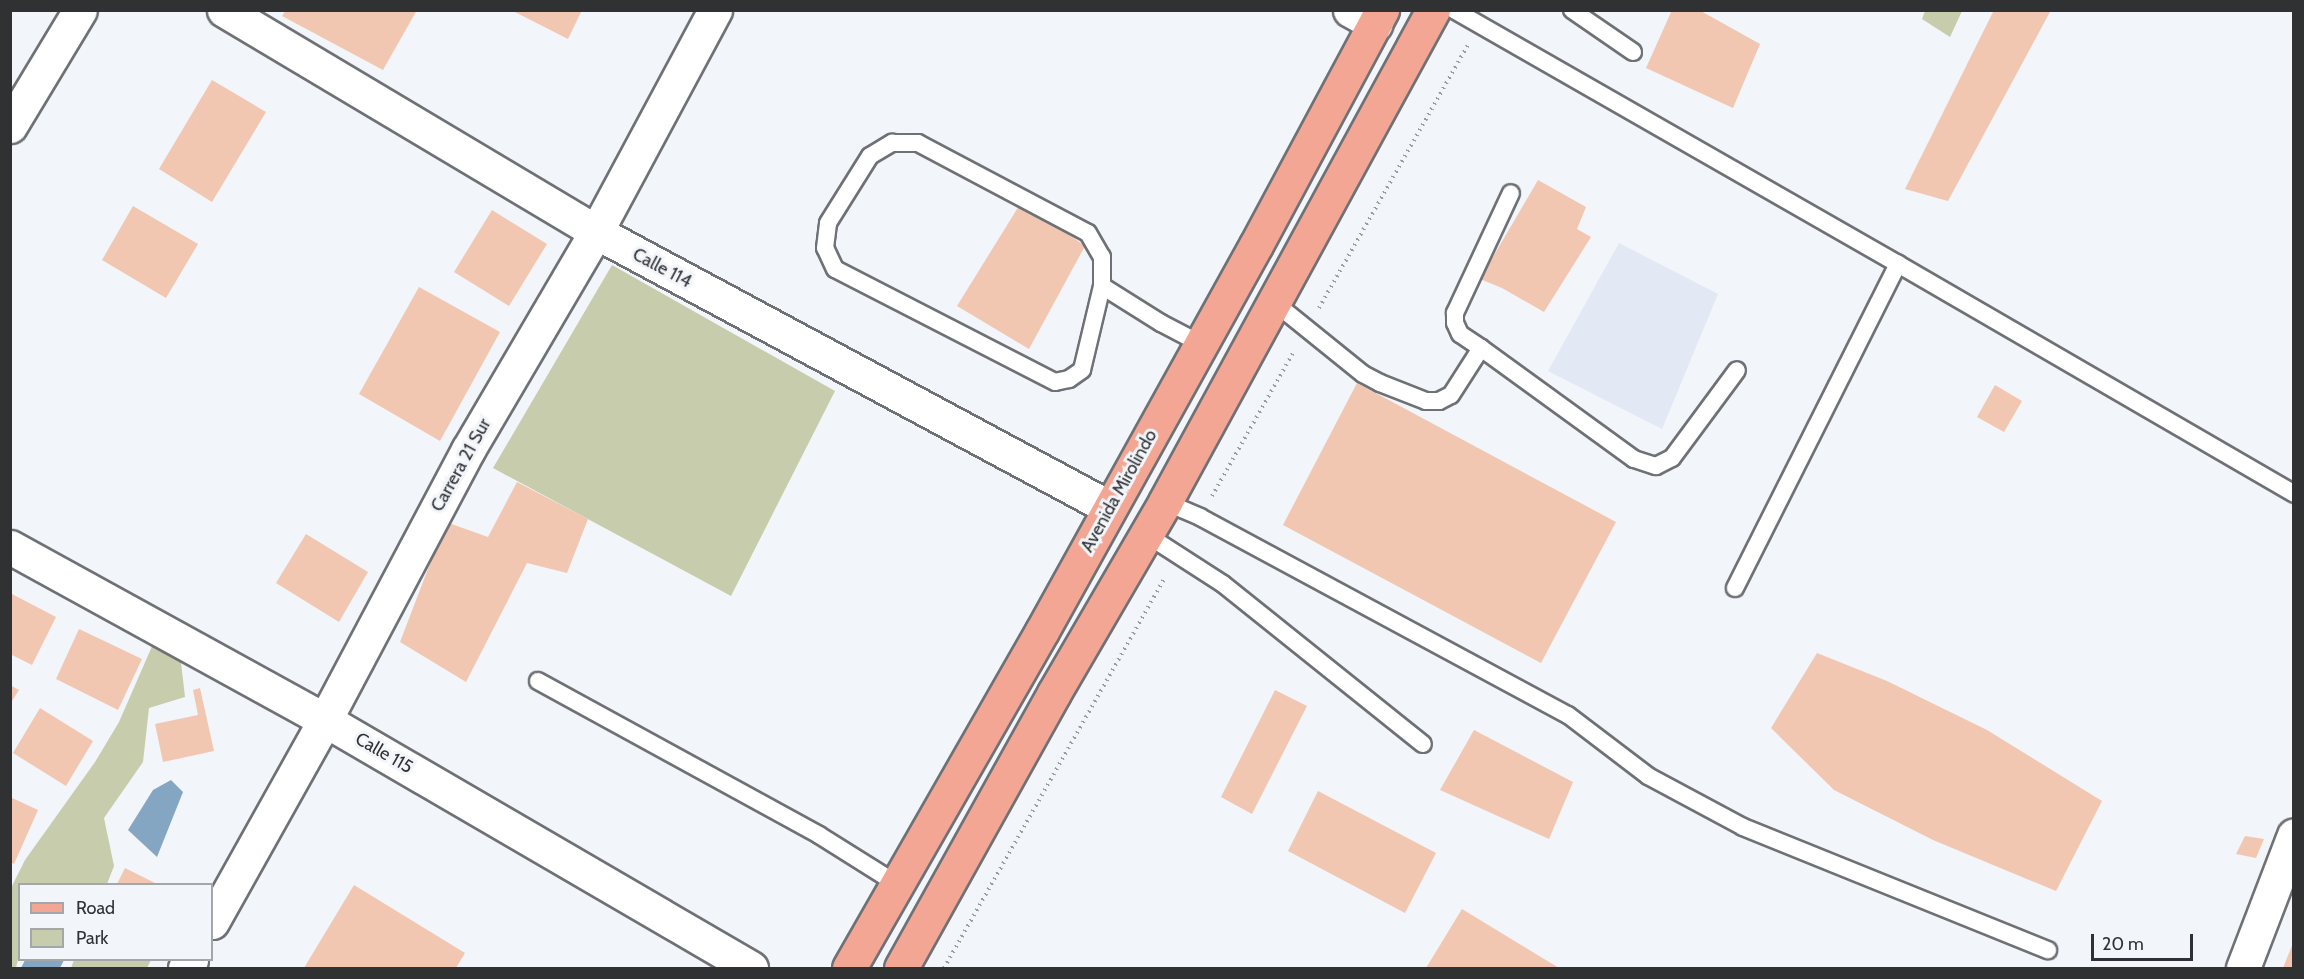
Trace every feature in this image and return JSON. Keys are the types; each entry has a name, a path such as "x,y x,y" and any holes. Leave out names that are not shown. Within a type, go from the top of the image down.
{"main road":[{"path":"901,969 1054,693 1166,502 1433,10"},
{"name":"Avenida Mirolindo","path":"849,969 1201,345 1369,15"}],"street":[{"path":"10,126 80,10"},
{"name":"Calle 114","path":"224,10 596,232 1110,508"},
{"name":"Carrera 21 Sur","path":"213,920 325,720 468,450 596,232 715,10"},
{"name":"Calle 115","path":"10,547 325,720 739,966"},
{"path":"2243,969 2294,835"}],"lane":[{"path":"1454,10 2294,494"},
{"path":"1572,10 1633,52"},
{"path":"918,143 1088,233 1102,257 1102,286 1082,370 1070,379 1055,382 835,269 825,248 828,223 870,156 892,144 918,143"},
{"path":"1511,193 1455,313 1455,323 1460,334 1634,459 1656,466 1672,458 1737,370"},
{"path":"1736,588 1898,264"},
{"path":"1102,286 1201,345"},
{"path":"1275,303 1363,374 1380,384 1426,401 1439,401 1451,395 1481,348"},
{"path":"1166,502 1200,517 1568,715 1648,776 1743,827 2048,951"},
{"path":"1146,535 1179,553 1223,584 1423,744"},
{"path":"538,681 819,835 897,884"}],"path":[{"path":"1200,517 1479,25"},
{"path":"944,969 1179,553"}],"shaded area":[{"path":"1619,243 1718,294 1662,429 1548,371"}],"green space":[{"path":"1925,10 1962,11 1950,37 1922,19"},
{"path":"612,265 835,391 731,596 493,468"},
{"path":"153,644 180,654 185,697 149,708 143,762 104,818 114,866 107,883 18,883 18,959 16,968 11,968 11,888 25,860 95,762 119,722"},
{"path":"74,961 150,961 147,968 71,968"}],"water":[{"path":"171,780 183,792 157,857 128,830 153,790"},
{"path":"24,961 64,961 60,968 21,968"}],"building":[{"path":"286,10 417,10 383,70 282,16"},
{"path":"511,10 582,10 568,39"},
{"path":"1672,10 1699,10 1760,44 1733,108 1646,68"},
{"path":"1994,10 2051,10 1948,201 1905,189"},
{"path":"212,80 266,112 212,202 159,169"},
{"path":"1538,180 1586,207 1577,229 1591,237 1544,312 1502,288 1480,279"},
{"path":"1022,201 1085,246 1029,349 957,306"},
{"path":"133,206 198,244 166,298 102,260"},
{"path":"492,210 547,244 509,306 454,272"},
{"path":"419,287 500,332 440,441 359,394"},
{"path":"1357,383 1616,522 1541,663 1283,525"},
{"path":"1995,385 2022,401 2004,432 1977,417"},
{"path":"517,482 588,519 567,573 527,563 466,682 400,642 446,522 488,537"},
{"path":"306,534 368,572 339,622 276,583"},
{"path":"10,593 56,617 32,665 10,654"},
{"path":"79,629 142,659 118,710 56,679"},
{"path":"1817,653 1887,681 1987,730 2102,801 2056,891 1933,840 1834,790 1771,728"},
{"path":"10,685 19,690 10,704"},
{"path":"200,688 214,751 163,762 155,724 198,715 193,690"},
{"path":"1275,690 1307,706 1252,814 1221,797"},
{"path":"40,708 93,741 66,786 13,753"},
{"path":"1474,730 1573,782 1549,839 1440,790"},
{"path":"1318,791 1436,853 1405,913 1288,851"},
{"path":"10,797 38,810 14,864 10,862"},
{"path":"2245,836 2264,839 2256,858 2236,854"},
{"path":"125,868 155,883 118,883"},
{"path":"354,885 465,953 456,968 304,968"},
{"path":"1462,909 1559,968 1426,968"},
{"path":"2293,943 2294,968 2283,968"}]}
